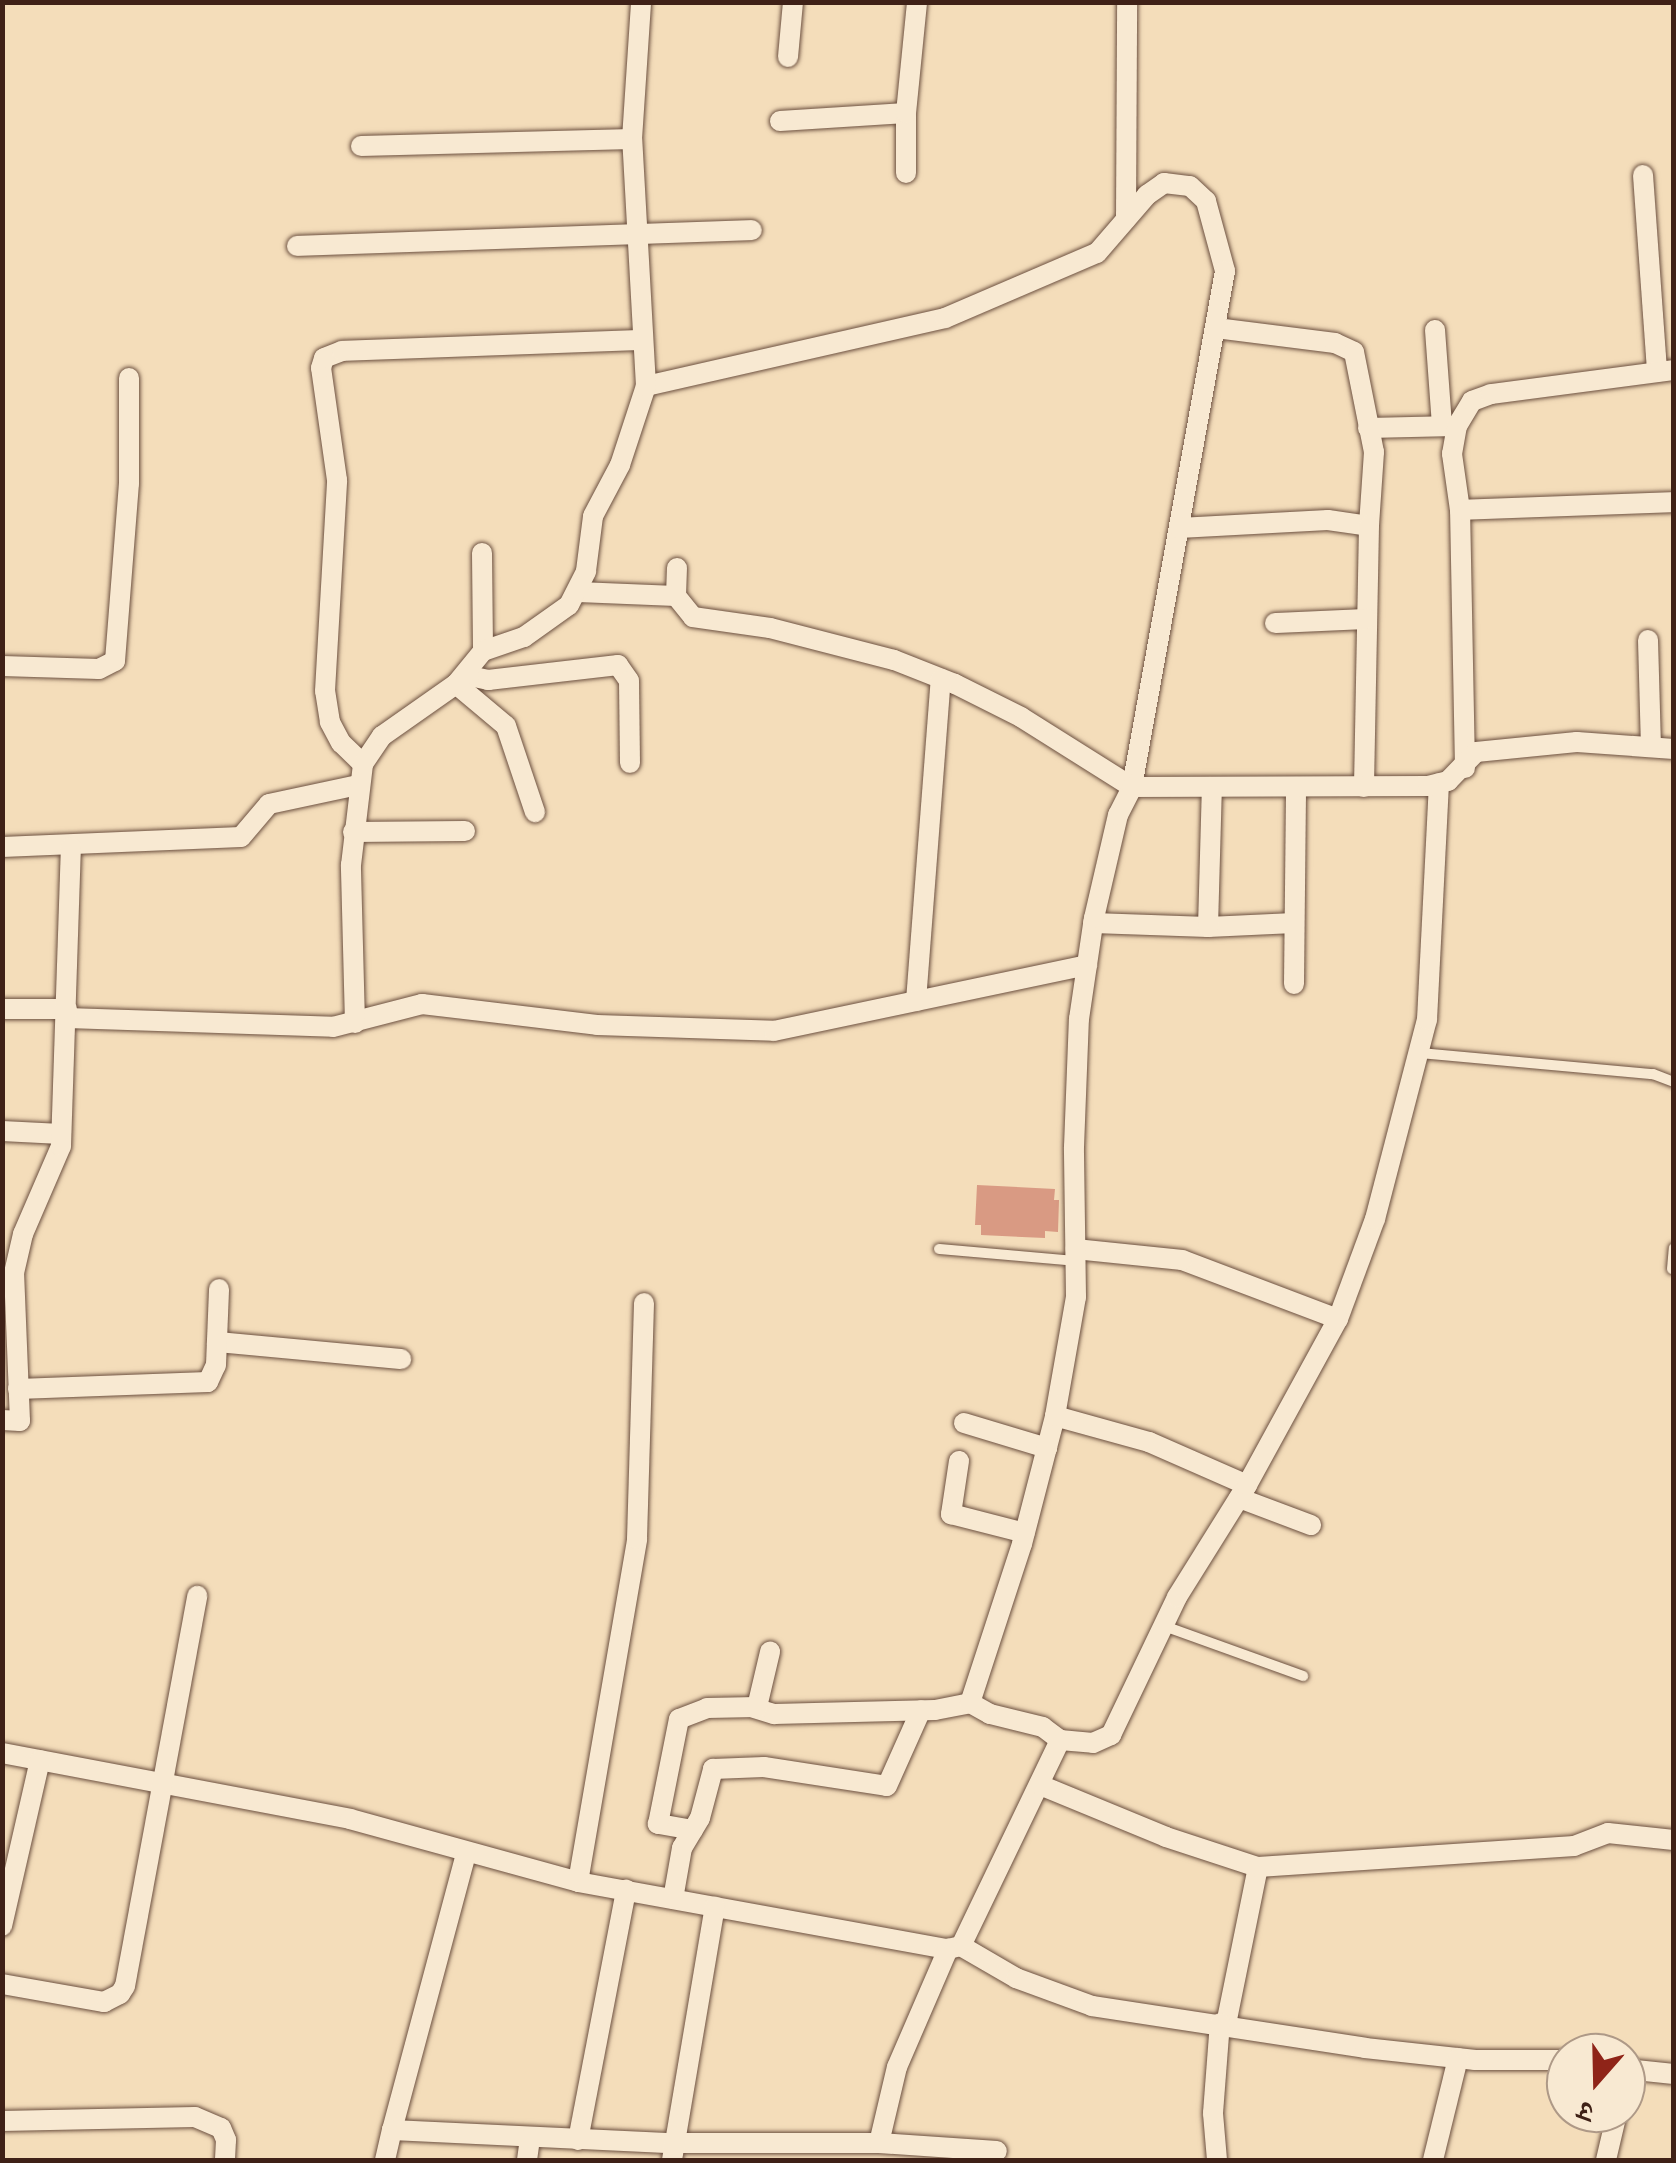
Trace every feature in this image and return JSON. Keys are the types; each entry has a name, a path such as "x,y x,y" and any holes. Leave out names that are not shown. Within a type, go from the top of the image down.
{"street":[{"path":"354,1023 353,832 363,764 382,736 461,680 483,651 553,621 578,592 593,516 620,465 646,386 632,140 641,2"},
{"path":"788,56 793,2"},
{"path":"906,173 906,113 917,2"},
{"path":"1126,219 1127,2"},
{"path":"780,120 906,113"},
{"path":"361,146 632,140"},
{"path":"1368,428 1450,426 1472,401 1491,394 1665,371 1643,175"},
{"path":"646,386 945,318 1097,252 1164,184 1190,186 1206,201 1225,271 1132,787 1118,814 1093,923 1079,1019 1074,1147 1076,1296 1055,1416 1025,1533 970,1702"},
{"path":"297,246 638,231 752,230"},
{"path":"1216,328 1335,344 1354,352 1374,452 1364,786"},
{"path":"1434,330 1460,510 1465,768"},
{"path":"363,764 341,743 330,722 325,691 338,480 321,368 324,358 342,351 643,340"},
{"path":"2,666 99,669 115,661 129,482 129,378"},
{"path":"1460,510 1674,502"},
{"path":"1178,528 1328,520 1369,526"},
{"path":"482,553 483,651"},
{"path":"676,568 676,596 694,618 770,628 894,660 1021,717 1132,787 1439,784 1465,768 1476,752 1577,742 1674,748"},
{"path":"578,592 676,596"},
{"path":"1276,622 1367,619"},
{"path":"1648,640 1651,747"},
{"path":"461,680 618,665 629,680 630,763"},
{"path":"916,1001 941,679"},
{"path":"461,680 506,726 535,812"},
{"path":"1060,1740 1093,1743 1112,1735 1177,1596 1243,1491 1338,1319 1375,1219 1420,1053 1430,981 1439,784"},
{"path":"2,847 241,837 268,804 358,785"},
{"path":"1208,927 1212,787"},
{"path":"1294,984 1296,787"},
{"path":"353,832 464,831"},
{"path":"2,1420 20,1421 8,1274 61,1146 70,847"},
{"path":"1093,923 1208,927 1294,923"},
{"path":"2,1009 263,1027 354,1023 422,1004 597,1026 774,1030 1087,965"},
{"path":"2,1130 61,1134"},
{"path":"1076,1255 1182,1260 1338,1319"},
{"path":"18,1389 200,1384 214,1374 218,1289"},
{"path":"578,1882 636,1538 644,1303"},
{"path":"217,1342 401,1358"},
{"path":"1055,1416 1148,1442 1311,1525"},
{"path":"964,1423 1046,1448"},
{"path":"959,1461 951,1514 1025,1533"},
{"path":"2,1984 104,2002 120,1994 197,1596"},
{"path":"754,1708 762,1700 770,1652"},
{"path":"693,1830 658,1824 679,1719 708,1708 754,1708 774,1714 921,1710 970,1702 990,1714 1056,1733 1060,1740"},
{"path":"673,1899 682,1848 700,1818 708,1776 717,1768 764,1767 890,1785 921,1710"},
{"path":"879,2143 896,2067 1060,1740"},
{"path":"2,1753 350,1819 578,1882 954,1947 1016,1978 1092,2006 1223,2023 1366,2048 1458,2058 1546,2060"},
{"path":"2,1926 40,1760"},
{"path":"1040,1786 1166,1837 1258,1868 1574,1846 1608,1833 1674,1840"},
{"path":"385,2160 466,1853"},
{"path":"1217,2160 1213,2113 1223,2023 1258,1868"},
{"path":"578,2140 626,1890"},
{"path":"672,2152 714,1906"},
{"path":"1433,2160 1458,2058"},
{"path":"1646,2072 1674,2074"},
{"path":"2,2122 195,2117 221,2128 226,2140 224,2160"},
{"path":"392,2130 578,2140 672,2152 879,2143 997,2151"},
{"path":"1606,2160 1612,2133"},
{"path":"527,2160 530,2138"}],"lane":[{"path":"1420,1053 1653,1074 1674,1082"},
{"path":"939,1248 1076,1255"},
{"path":"1672,1269 1674,1248"},
{"path":"1164,1626 1303,1676"}],"building":[{"path":"977,1185 1055,1189 1054,1200 1059,1200 1058,1232 1045,1231 1045,1238 981,1235 981,1225 975,1225"}]}
